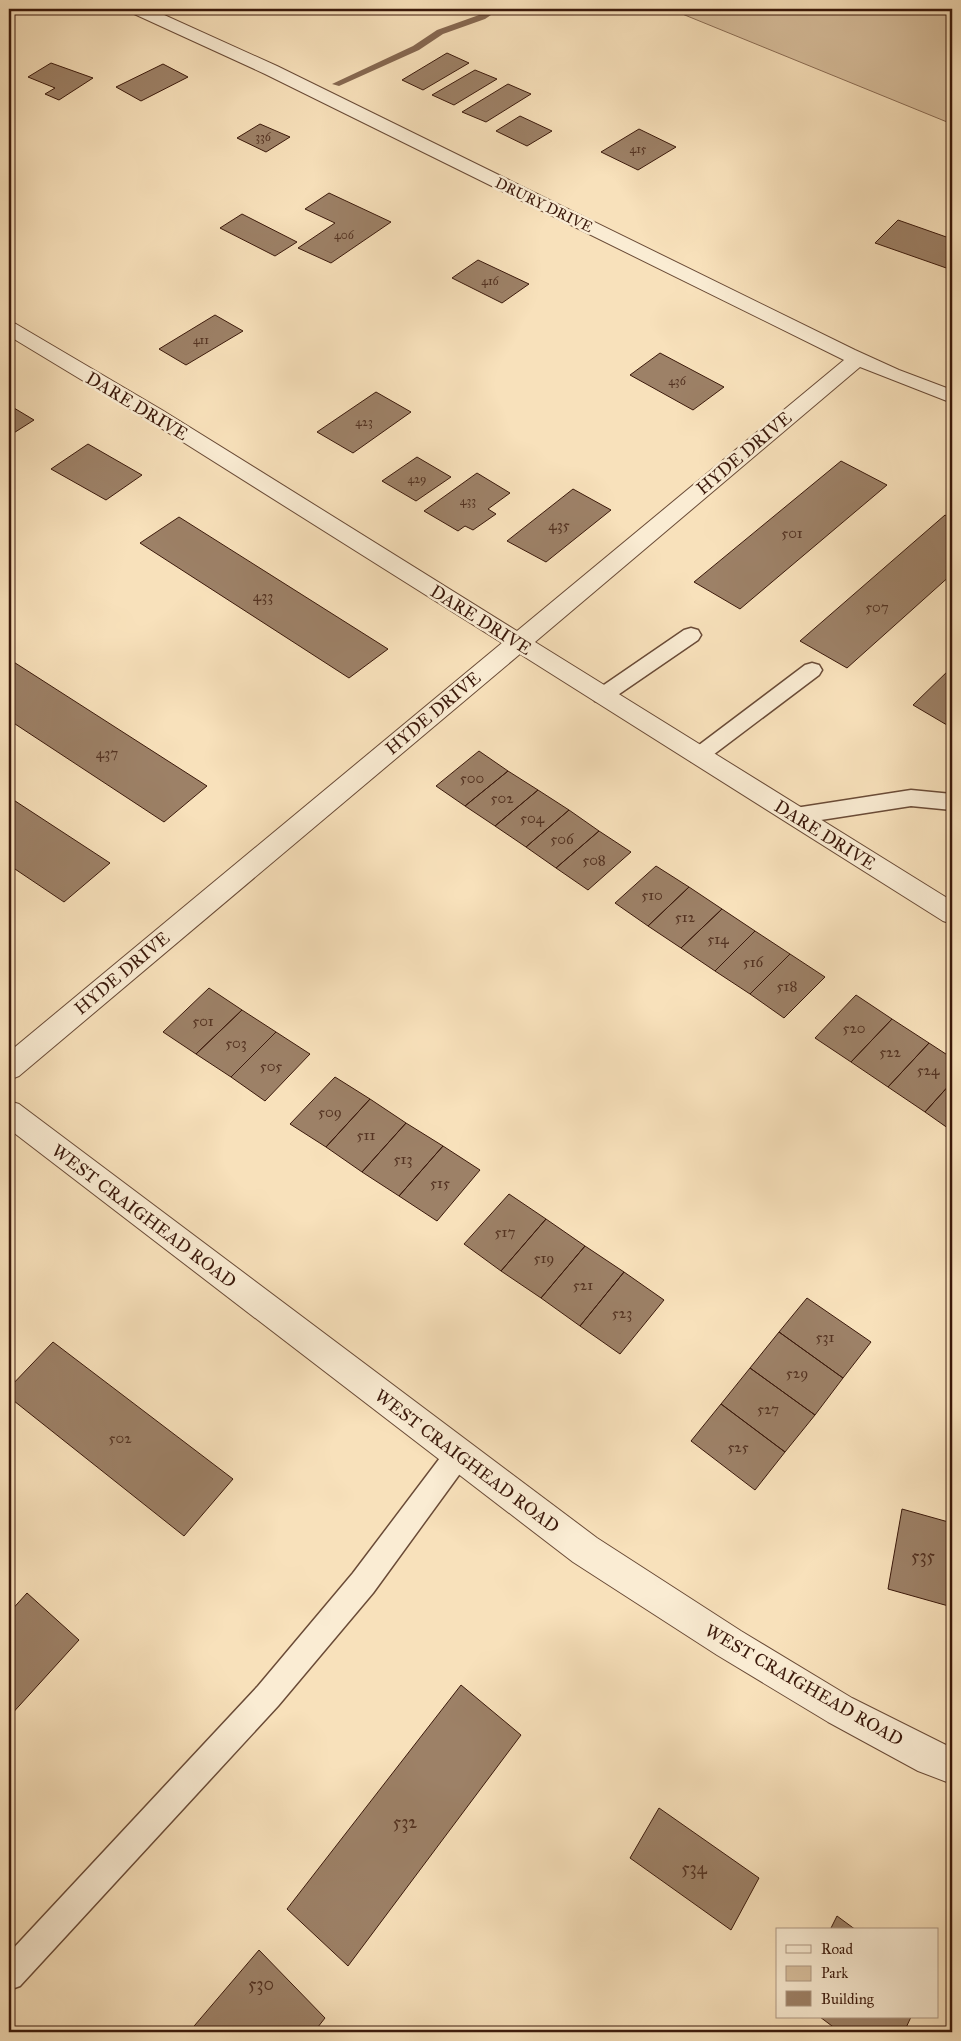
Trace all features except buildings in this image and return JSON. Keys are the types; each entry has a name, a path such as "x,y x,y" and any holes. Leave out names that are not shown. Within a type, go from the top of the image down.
{"street":[{"name":"DRURY DRIVE","path":"138,9 270,70 858,359 952,397"},
{"name":"DARE DRIVE","path":"9,328 155,415 698,756 950,910"},
{"name":"HYDE DRIVE","path":"9,1068 858,359"},
{"name":"WEST CRAIGHEAD ROAD","path":"9,1113 585,1550 840,1710 931,1758 952,1766"}],"lane":[{"path":"602,696 691,635"},
{"path":"698,756 812,670"},
{"path":"795,816 912,798 952,802"},
{"path":"9,1976 268,1696 363,1583 458,1455"}],"green space":[{"path":"670,9 952,9 952,124"}],"waterway":[{"path":"336,84 416,48 440,32 482,17 496,9"}]}
